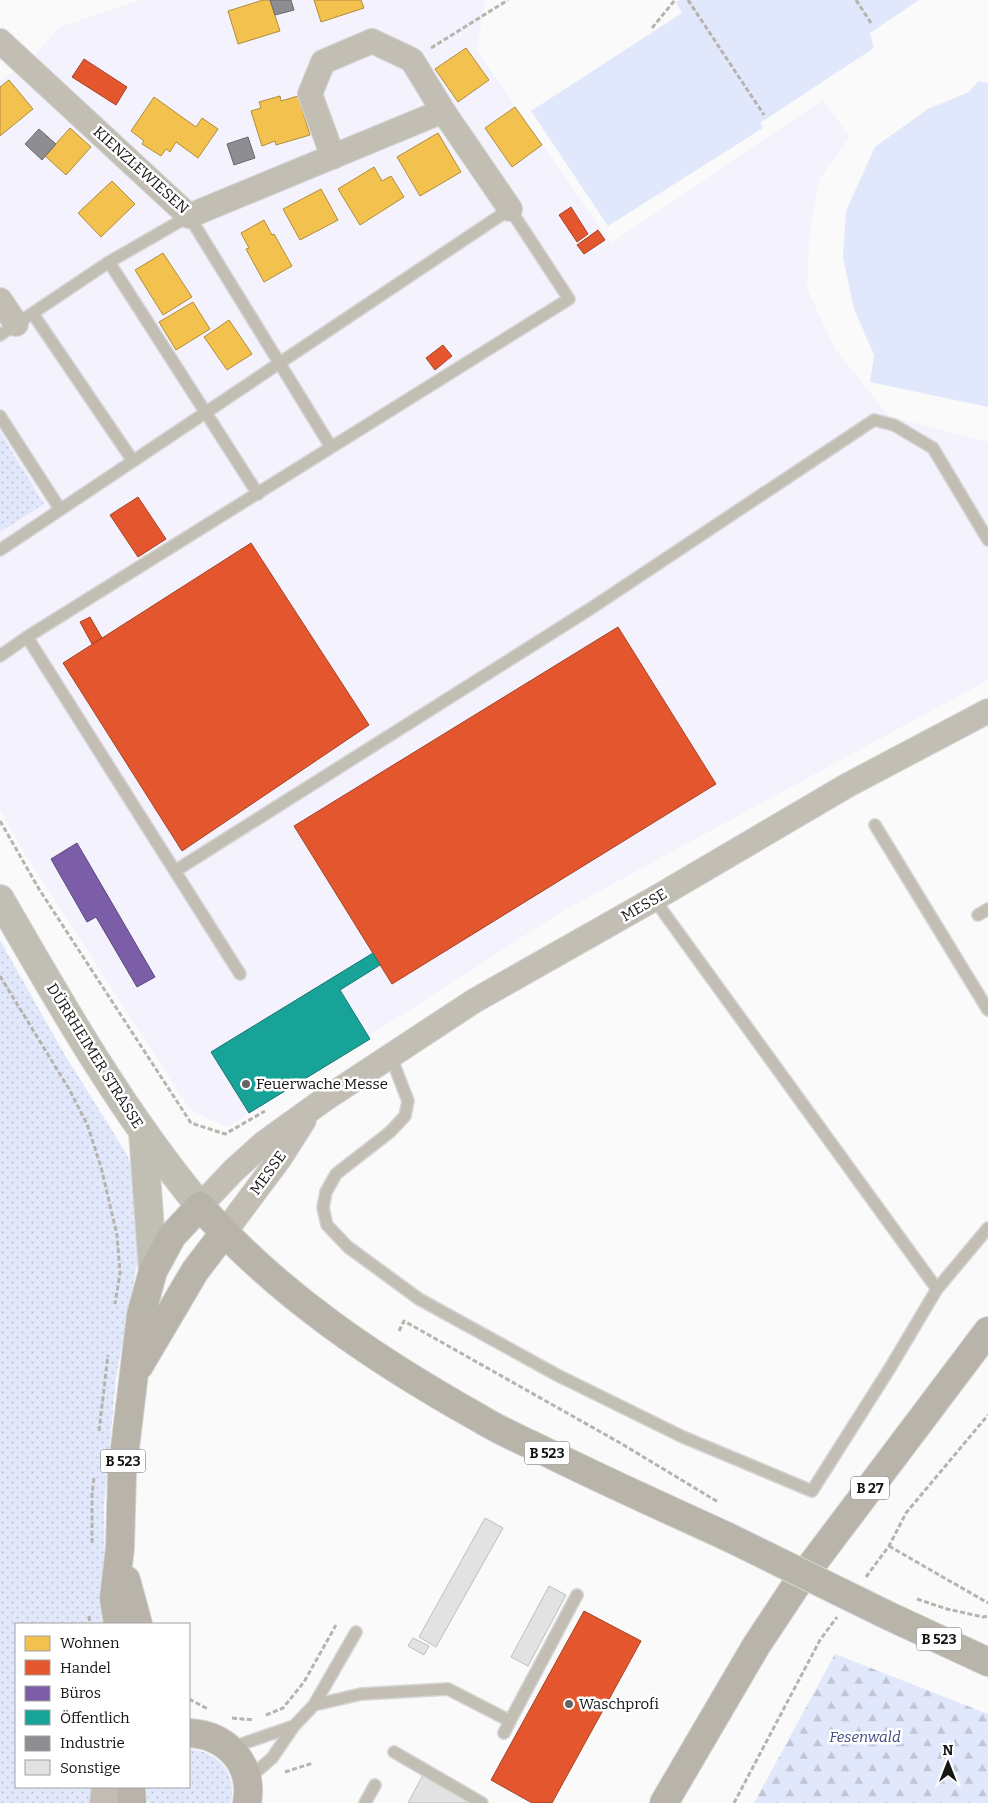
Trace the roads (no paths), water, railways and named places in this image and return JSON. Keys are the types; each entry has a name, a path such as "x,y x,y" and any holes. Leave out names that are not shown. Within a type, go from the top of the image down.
{"main road":[{"name":"DÜRRHEIMER STRASSE","path":"0,899 109,1081 143,1132 200,1206"},
{"path":"143,1132 153,1271"},
{"name":"B 523","path":"120,1548 122,1473 141,1315 153,1271 172,1236 200,1206 224,1233 272,1278 373,1354 479,1419 988,1662"},
{"name":"B 523","path":"134,1374 196,1271 224,1233"},
{"name":"B 27","path":"664,1803 756,1646 795,1587 988,1331"},
{"path":"118,1623 114,1598 120,1548"},
{"path":"120,1548 129,1593 138,1623"},
{"path":"190,1733 200,1733 216,1738 230,1748 241,1762 247,1791"},
{"path":"131,1788 132,1803"}],"street":[{"name":"KIENZLEWIESEN","path":"0,41 189,216 443,111"},
{"path":"333,157 310,94 323,62 372,41 412,60 443,111 510,209"},
{"path":"0,300 10,327"},
{"name":"MESSE","path":"200,1206 233,1171 264,1143 325,1099 474,1001 654,900 848,785 988,711"},
{"name":"MESSE","path":"224,1233 280,1158 309,1112"},
{"path":"104,1803 106,1788"}],"lane":[{"path":"0,550 510,209 569,299 27,637 0,656"},
{"path":"133,461 10,327 109,262 189,216 278,364 331,447"},
{"path":"109,262 258,494"},
{"path":"0,416 60,510"},
{"path":"175,872 590,609 874,420 894,425 933,448 988,540"},
{"path":"27,637 240,974"},
{"path":"875,825 988,1010"},
{"path":"654,900 937,1289"},
{"path":"391,1056 408,1101 404,1116 390,1132 336,1174 326,1192 323,1208 327,1225 348,1247 419,1299 556,1374 684,1437 812,1491 890,1368 937,1289 988,1228"},
{"path":"504,1733 577,1595"},
{"path":"247,1791 294,1726 314,1705 356,1632"},
{"path":"314,1705 361,1694 448,1689 510,1721"},
{"path":"230,1748 294,1726"},
{"path":"394,1752 482,1803"},
{"path":"365,1803 375,1785"}],"place":[{"name":"Feuerwache Messe","path":"246,1084"},
{"name":"Waschprofi","path":"569,1704"}],"park label":[{"name":"Fesenwald","path":"865,1737"}]}
